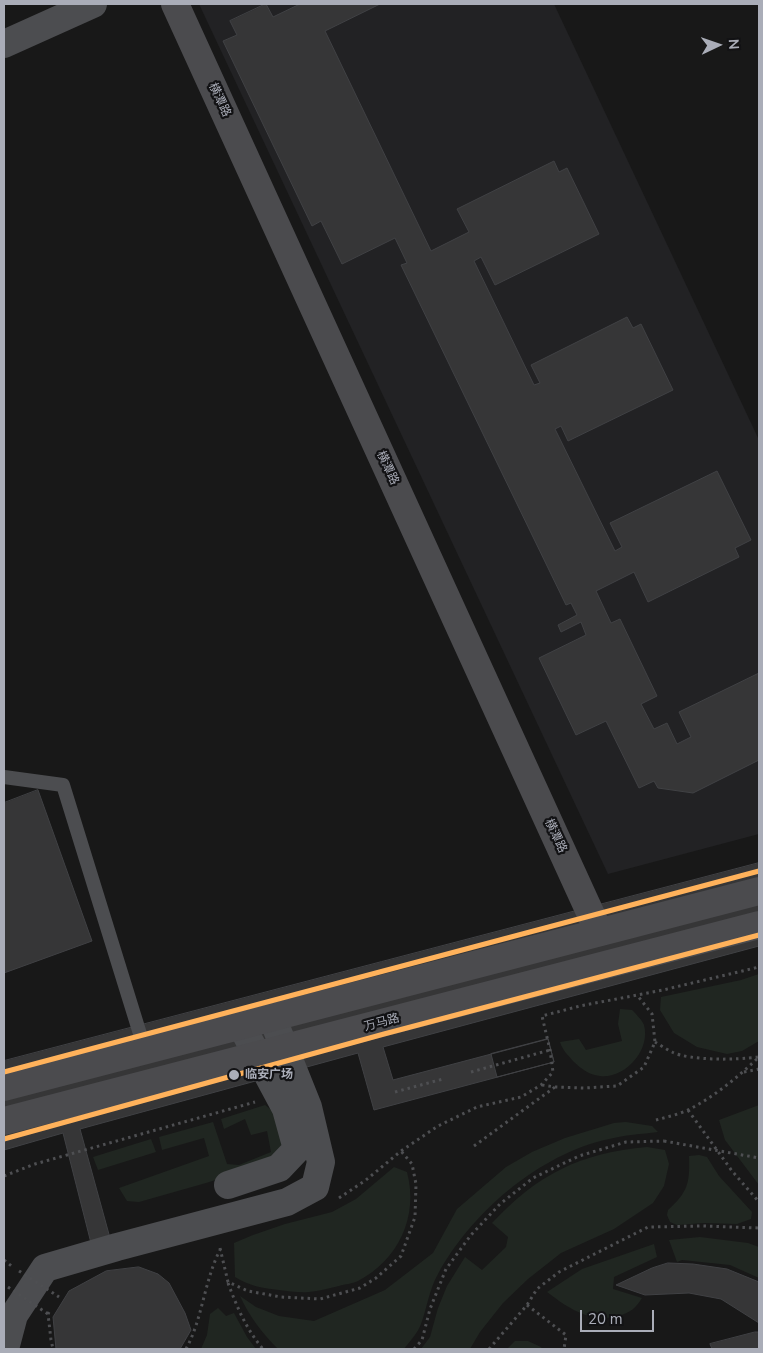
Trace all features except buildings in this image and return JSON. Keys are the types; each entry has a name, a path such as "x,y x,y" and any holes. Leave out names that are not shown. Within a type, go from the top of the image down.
{"main road":[{"name":"横潭路","path":"175,4 599,932"},
{"path":"4,1087 759,891"},
{"name":"万马路","path":"4,1121 759,925"}],"street":[{"path":"4,44 93,4"},
{"path":"5,1349 14,1315 45,1268 287,1202 316,1187 321,1162 308,1107 272,1017"},
{"path":"228,1185 279,1168 297,1149 286,1109 241,1025"}],"lane":[{"path":"4,777 63,785 145,1050"}],"path":[{"path":"337,1199 366,1180 401,1151 438,1126 477,1107 521,1097 542,1085 553,1072 542,1016 759,967"},
{"path":"542,1085 555,1088 617,1086 644,1067 655,1042 652,1014 637,995"},
{"path":"655,1042 673,1053 697,1057 745,1059 759,1057"},
{"path":"471,1072 550,1050"},
{"path":"656,1120 688,1110 743,1072 759,1057"},
{"path":"743,1072 759,1069"},
{"path":"395,1092 443,1078"},
{"path":"474,1146 555,1088"},
{"path":"4,1176 35,1164 255,1102 286,1109"},
{"path":"688,1110 732,1171 759,1202"},
{"path":"414,1349 422,1340 430,1309 446,1269 471,1235 500,1204 533,1178 579,1156 626,1142 664,1141 759,1158"},
{"path":"228,1282 248,1291 281,1298 320,1299 360,1288 376,1278 401,1256 415,1218 416,1184 412,1164 401,1151"},
{"path":"489,1349 527,1305 537,1289 558,1272 648,1228 703,1226 759,1228"},
{"path":"186,1349 192,1338 211,1269 220,1248 227,1244"},
{"path":"220,1248 228,1282 240,1315 253,1337 263,1349"},
{"path":"4,1260 59,1297"},
{"path":"8,1287 48,1314"},
{"path":"527,1305 566,1335 564,1349"}],"shaded area":[{"path":"199,4 554,4 759,440 759,834 608,874"},
{"path":"759,974 759,1041 742,1051 727,1054 697,1047 674,1033 660,1010 661,997 741,980"},
{"path":"620,1009 632,1010 644,1025 644,1044 640,1053 627,1068 618,1073 600,1076 588,1073 573,1061 560,1042 579,1039 586,1050 622,1041 618,1024"},
{"path":"265,1105 274,1112 288,1151 241,1172 206,1183 139,1202 127,1201 119,1188 209,1156 204,1138 162,1150 159,1137 213,1122 227,1164 239,1165 271,1152 267,1131 251,1135 245,1119 224,1129 221,1119"},
{"path":"759,1105 759,1185 725,1140 719,1120"},
{"path":"626,1122 652,1126 658,1132 609,1139 557,1158 533,1172 488,1208 452,1251 438,1274 432,1286 420,1327 404,1349 278,1349 256,1324 240,1296 256,1307 279,1316 314,1321 385,1290 433,1253 457,1209 506,1167 532,1152 565,1138 614,1123"},
{"path":"151,1139 156,1152 98,1170 93,1157"},
{"path":"647,1147 665,1150 669,1164 664,1186 653,1203 614,1229 561,1253 528,1279 503,1303 480,1332 470,1349 421,1349 430,1337 438,1308 447,1286 465,1257 482,1270 506,1247 508,1237 492,1223 509,1206 526,1191 562,1169 601,1155"},
{"path":"699,1155 707,1157 719,1176 752,1212 751,1219 737,1224 704,1223 677,1225 670,1222 667,1215 668,1210 684,1192 688,1180 689,1156"},
{"path":"394,1167 407,1172 410,1205 407,1221 402,1236 394,1249 372,1272 353,1283 305,1292 251,1285 235,1277 234,1243 285,1224 332,1212 356,1199"},
{"path":"700,1237 748,1243 759,1247 759,1278 730,1265 682,1260 677,1262 669,1240"},
{"path":"654,1244 657,1257 614,1277 613,1289 642,1298 629,1312 608,1318 589,1316 572,1309 547,1292 582,1269"},
{"path":"218,1308 226,1316 234,1313 256,1349 201,1349 207,1335 210,1314"},
{"path":"515,1341 528,1341 542,1349 507,1349"}],"transit line":[{"path":"4,1072 759,871"},
{"path":"4,1139 384,1034 759,935"}],"place":[{"name":"临安广场","path":"234,1075"}]}
